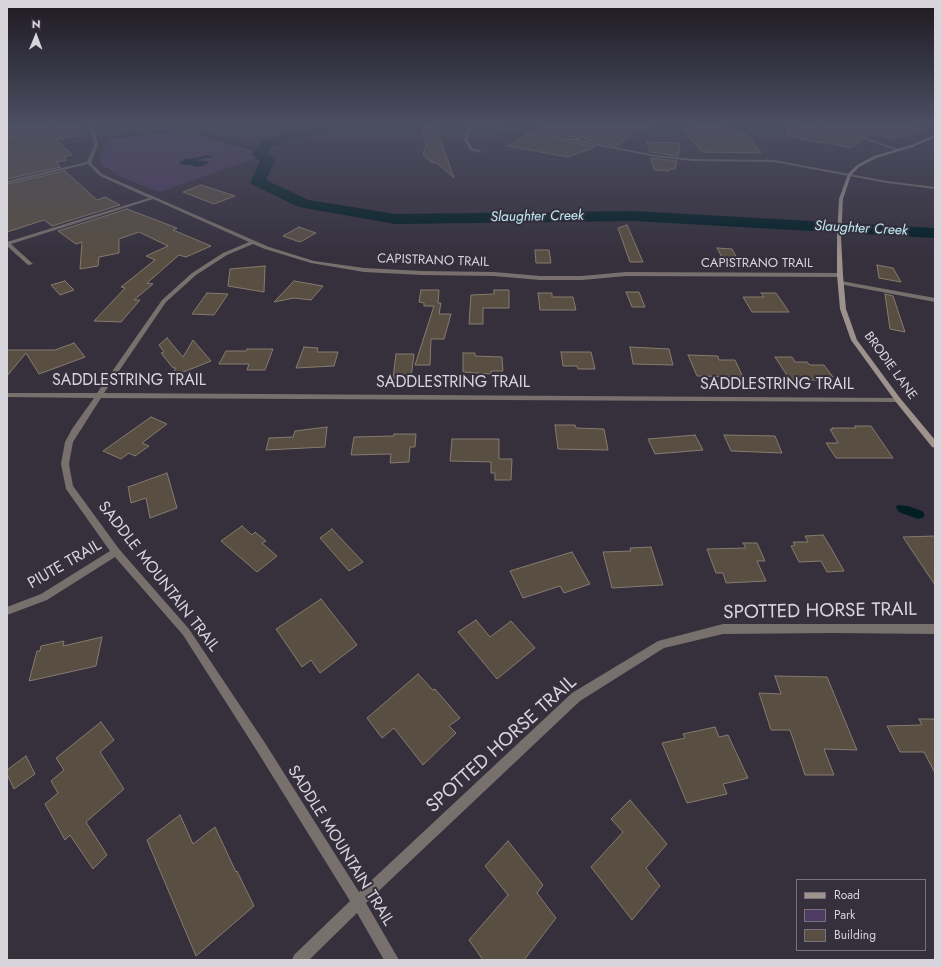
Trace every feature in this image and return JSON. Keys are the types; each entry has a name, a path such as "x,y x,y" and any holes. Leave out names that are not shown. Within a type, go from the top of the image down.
{"main road":[{"name":"BRODIE LANE","path":"854,170 849,175 840,199 840,275 843,309 854,340 898,400 935,445"}],"street":[{"path":"7,182 54,170"},
{"name":"CAPISTRANO TRAIL","path":"97,170 101,175 252,242 298,258 340,267 390,272 494,274 553,279 626,274 840,275"},
{"path":"823,170 899,184 935,188"},
{"path":"8,244 153,198"},
{"name":"SADDLE MOUNTAIN TRAIL","path":"252,242 225,254 199,270 172,292 164,301 82,418 69,442 65,464 69,487 116,552 186,632 261,747 358,902 392,960"},
{"path":"8,244 30,264"},
{"path":"841,283 935,300"},
{"name":"SADDLESTRING TRAIL","path":"7,395 898,400"},
{"name":"PIUTE TRAIL","path":"7,611 44,597 116,552"},
{"name":"SPOTTED HORSE TRAIL","path":"299,960 358,902 576,697 662,644 723,629 834,628 935,630"}],"green space":[{"path":"111,170 221,170 159,192 119,176"}],"shaded area":[{"path":"897,505 908,506 922,511 924,513 924,517 918,519 899,512 896,508"}],"building":[{"path":"7,170 47,170 7,179"},
{"path":"445,170 451,170 454,178"},
{"path":"65,171 97,200 105,197 120,205 52,226 44,220 7,232 7,184"},
{"path":"201,185 235,196 214,204 183,192"},
{"path":"127,209 177,228 173,230 211,246 186,257 179,255 147,283 153,284 134,300 140,300 121,322 94,321 125,288 121,287 155,260 146,256 168,246 139,232 119,239 119,253 99,257 98,266 80,269 82,242 76,244 58,231"},
{"path":"627,225 643,262 630,262 618,228"},
{"path":"299,227 316,233 300,242 283,236"},
{"path":"717,248 732,249 739,262 724,261"},
{"path":"535,250 549,250 551,263 536,263"},
{"path":"877,265 893,268 901,282 879,278"},
{"path":"265,266 264,292 228,286 230,269"},
{"path":"65,281 74,290 60,295 51,285"},
{"path":"294,281 323,286 311,300 294,298 274,302"},
{"path":"421,290 439,290 438,303 441,303 439,314 451,314 444,339 431,339 430,365 415,365 434,306 424,306 424,303 419,302"},
{"path":"494,290 509,290 509,308 483,308 483,324 469,324 471,295 494,294"},
{"path":"626,292 639,292 645,307 632,307"},
{"path":"207,293 228,294 214,315 192,314"},
{"path":"538,293 552,293 552,297 573,297 576,310 540,310"},
{"path":"761,293 776,293 789,312 752,312 743,297 764,297"},
{"path":"885,294 893,296 905,332 890,329"},
{"path":"167,338 183,357 193,340 211,361 171,377 176,368 173,368 161,353 164,352 159,345"},
{"path":"74,343 85,357 39,374 26,353 7,376 7,350 55,350"},
{"path":"304,347 318,348 317,352 338,352 334,366 296,368"},
{"path":"630,347 669,349 673,365 633,364"},
{"path":"247,349 273,349 265,370 247,370 249,364 219,364 226,351 246,351"},
{"path":"561,352 591,352 595,369 578,369 577,366 563,366"},
{"path":"463,353 475,353 475,356 502,357 503,371 491,371 491,374 463,372"},
{"path":"396,354 414,354 411,378 393,378"},
{"path":"688,355 718,356 719,360 735,360 743,377 697,376"},
{"path":"775,357 792,357 795,362 807,362 810,365 824,365 833,377 818,377 820,380 790,380"},
{"path":"151,417 167,424 142,443 149,446 135,456 129,453 121,459 103,451"},
{"path":"555,425 575,425 576,428 604,429 608,450 558,449"},
{"path":"855,426 871,426 893,458 836,458 826,443 838,443 830,429 856,428"},
{"path":"327,427 325,447 266,450 269,438 293,437 295,431"},
{"path":"394,434 416,434 415,447 410,447 409,462 390,463 391,454 351,455 354,437 394,436"},
{"path":"695,435 703,450 655,454 648,439"},
{"path":"724,435 775,436 782,453 731,451"},
{"path":"452,439 499,439 499,459 512,459 511,480 495,480 495,473 491,473 491,462 450,461"},
{"path":"167,473 177,508 150,518 146,498 131,503 128,487"},
{"path":"242,526 252,535 255,532 266,541 262,543 277,556 257,572 221,541"},
{"path":"332,529 363,562 349,571 320,538"},
{"path":"823,535 844,571 827,572 821,561 799,562 791,546 795,545 793,542 808,542 805,536"},
{"path":"935,536 935,585 903,537"},
{"path":"743,543 757,543 765,561 757,561 766,581 726,583 723,573 716,573 707,549 746,548"},
{"path":"651,547 663,585 612,588 603,552 631,551 630,548"},
{"path":"572,552 590,584 564,593 560,586 523,598 510,571"},
{"path":"321,599 357,645 320,673 311,660 302,667 276,629"},
{"path":"476,620 490,637 511,621 535,648 497,679 458,632"},
{"path":"102,637 96,666 29,681 37,651 40,651 41,646 64,641 63,646"},
{"path":"418,674 433,690 435,689 460,718 449,726 456,733 423,765 394,728 382,738 367,718"},
{"path":"775,676 827,677 857,750 824,749 834,775 805,775 790,730 771,730 759,693 781,694"},
{"path":"919,719 935,719 935,773 924,752 900,752 887,726 922,725"},
{"path":"101,722 114,740 100,752 124,789 86,822 107,855 93,869 70,835 65,840 45,804 58,793 51,781 64,770 56,758"},
{"path":"715,727 719,737 728,735 748,778 723,784 727,794 687,803 662,743 685,738 683,734"},
{"path":"26,756 35,774 14,789 7,774 7,770"},
{"path":"630,800 667,844 646,868 660,886 632,920 591,867 623,832 611,819"},
{"path":"180,815 193,844 215,827 254,906 196,956 147,840"},
{"path":"508,841 543,885 537,893 556,918 524,960 483,960 469,940 508,895 485,866"}],"waterway":[{"name":"Slaughter Creek","path":"263,170 258,182 305,204 395,219 634,216 935,233"}]}
